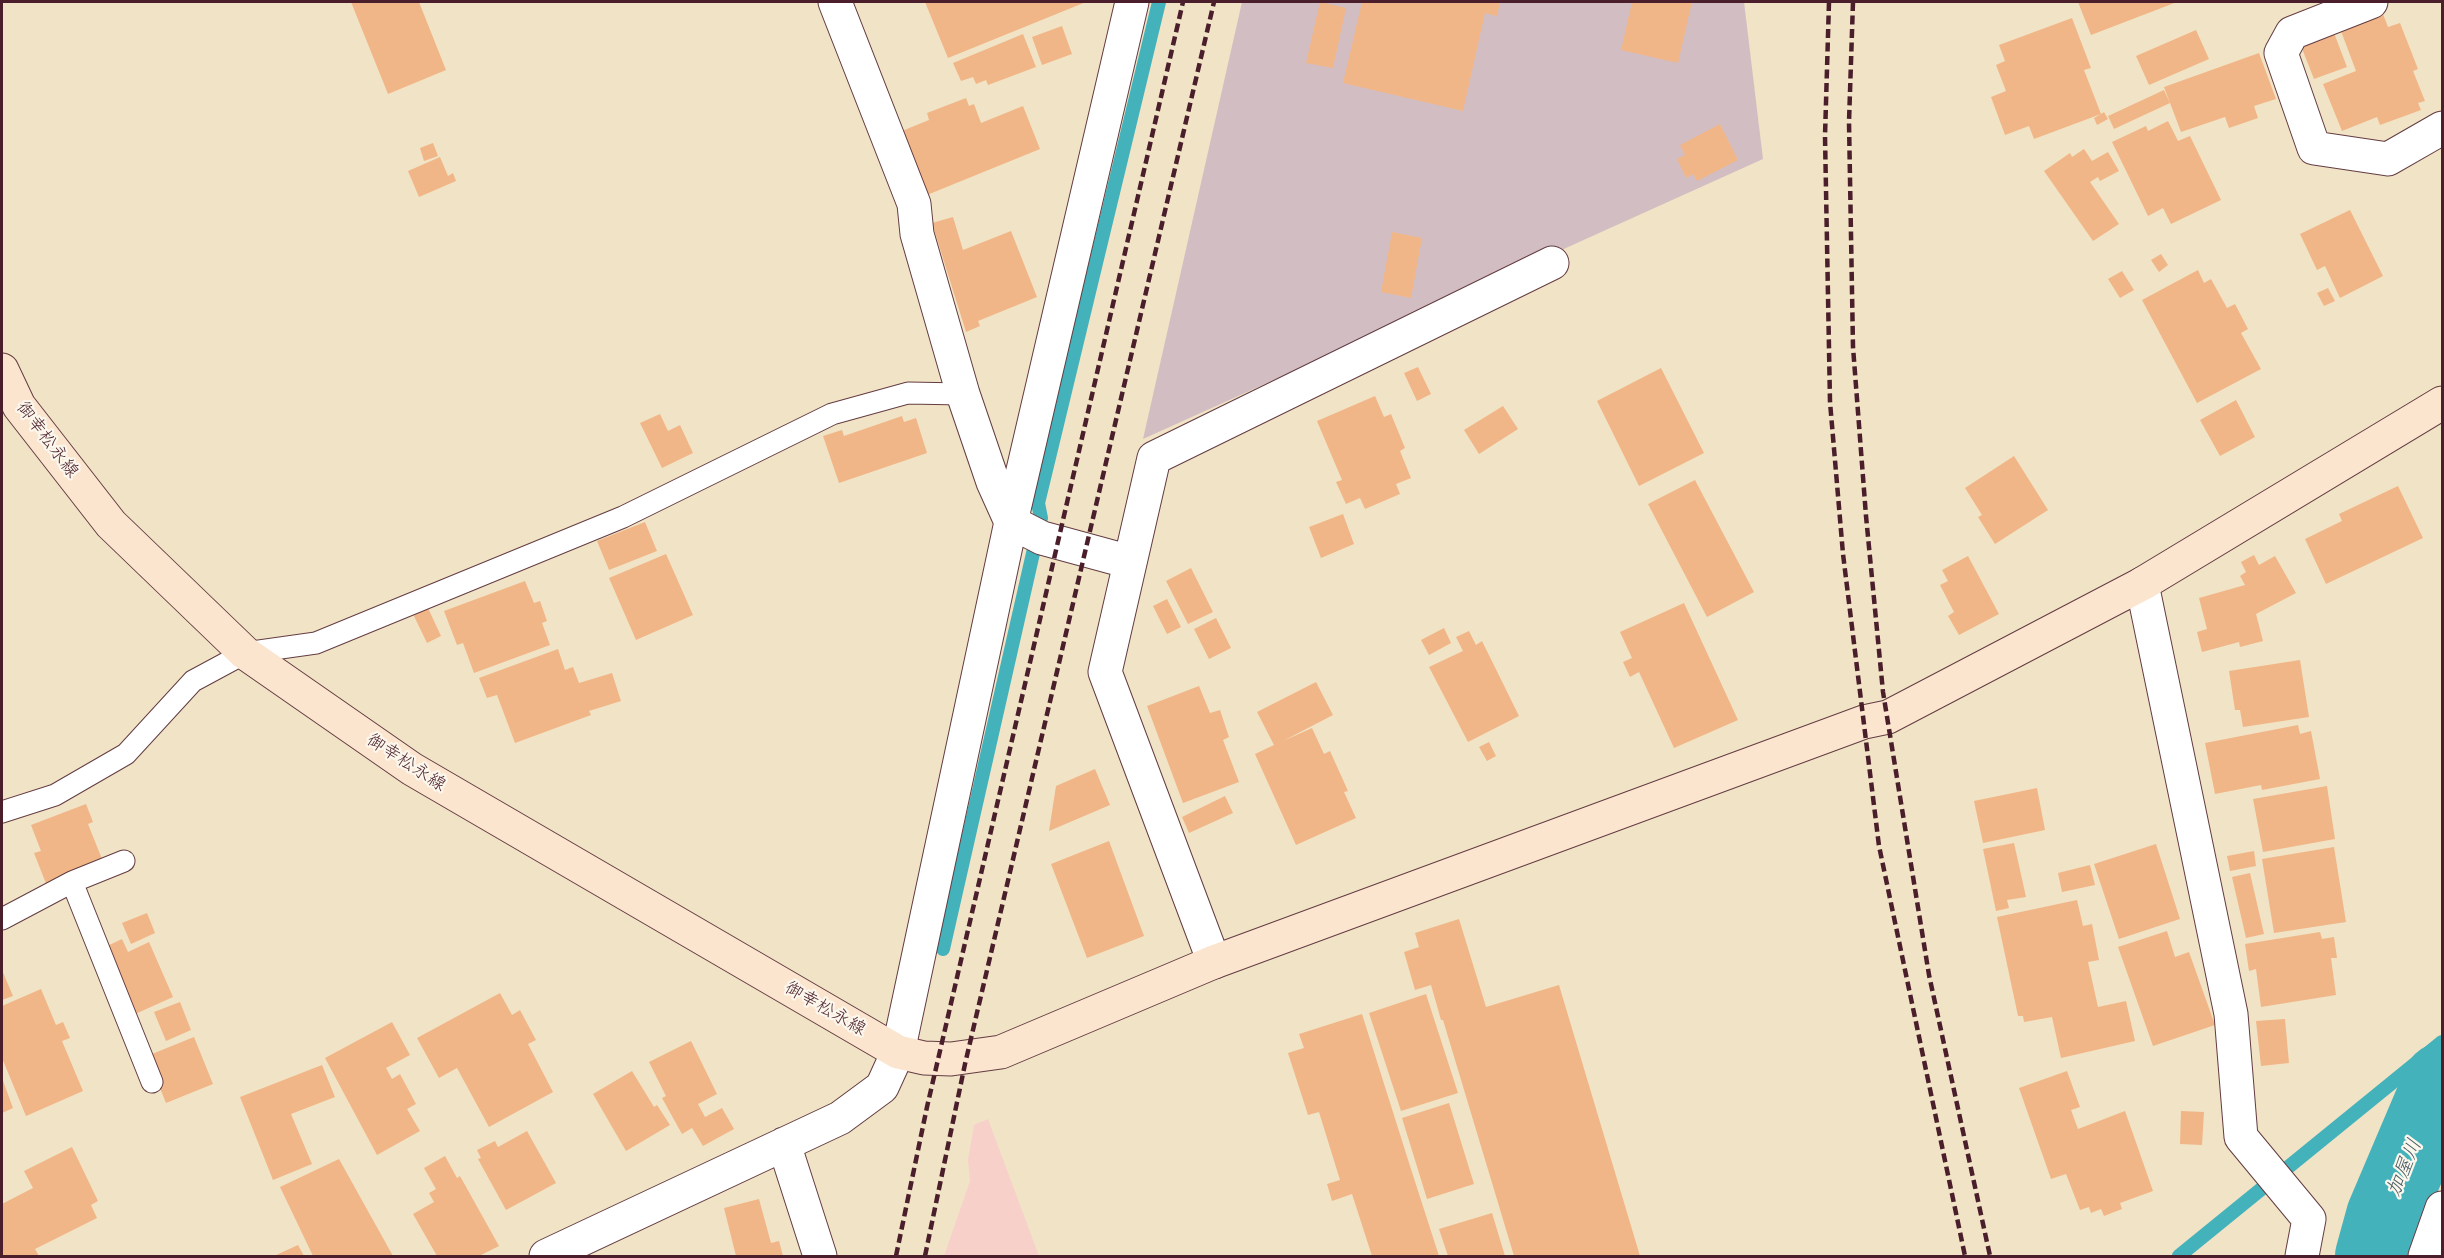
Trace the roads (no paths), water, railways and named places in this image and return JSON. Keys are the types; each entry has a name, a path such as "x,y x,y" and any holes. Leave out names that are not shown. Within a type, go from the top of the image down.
{"street":[{"path":"835,2 914,204 917,234 963,394 993,482 1029,531 1130,562"},
{"path":"546,1257 840,1118 882,1087 898,1052 1029,531 1132,2"},
{"path":"2371,2 2292,33 2281,53 2314,148 2388,159 2442,128"},
{"path":"1214,962 1105,672 1154,458 1552,263"},
{"name":"御幸松永線","path":"2,370 19,406 111,524 244,653 412,769 898,1052 924,1058 951,1059 1001,1052 1214,962 1864,722 1888,717 2142,584 2442,403"},
{"path":"2142,584 2231,1014 2241,1137 2309,1219 2302,1257"},
{"path":"784,1144 820,1257"},
{"path":"2425,1257 2442,1208"}],"lane":[{"path":"2,812 55,795 126,754 193,681 244,653 316,643 623,517 832,414 908,393 963,394"},
{"path":"2,919 72,882 124,861"},
{"path":"72,882 152,1082"}],"waterway":[{"path":"943,949 1041,518 1038,503 1159,2"},
{"path":"2179,1256 2442,1042"},
{"name":"加屋川","path":"2374,1256 2385,1216 2442,1082"}],"railway":[{"path":"896,1256 927,1107 1183,2"},
{"path":"925,1256 965,1064 1214,2"},
{"path":"1829,2 1825,136 1830,402 1843,554 1879,846 1965,1256"},
{"path":"1853,2 1849,122 1853,347 1883,692 1929,975 1990,1256"}]}
